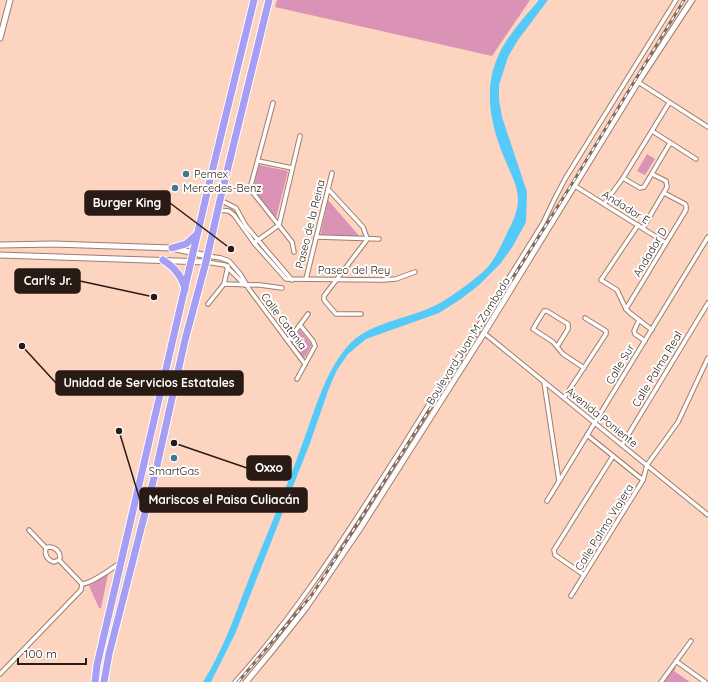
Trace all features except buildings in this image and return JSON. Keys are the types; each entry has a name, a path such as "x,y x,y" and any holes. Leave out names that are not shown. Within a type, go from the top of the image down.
{"highway":[{"path":"95,682 97,665 170,346 185,290 197,233 254,0"},
{"path":"104,682 109,654 156,470 185,340 269,0"},
{"path":"172,248 186,244 197,233"},
{"path":"163,260 179,275 185,290"}],"street":[{"path":"0,38 10,0"},
{"name":"Boulevard Juan M. Zambada","path":"236,682 304,597 376,488 543,224 565,179 676,0"},
{"name":"Boulevard Juan M. Zambada","path":"246,682 276,647 327,579 484,334 576,186 638,82 692,0"},
{"path":"638,82 708,127"},
{"path":"273,103 250,186 250,191 292,242 294,252"},
{"path":"604,204 669,103"},
{"path":"652,131 696,159"},
{"path":"256,241 278,225 300,136"},
{"path":"622,178 639,188 646,185 670,142"},
{"path":"258,161 292,168"},
{"name":"Paseo de la Reina","path":"306,279 332,173"},
{"path":"643,228 667,186 666,181 652,174"},
{"name":"Andador E","path":"576,186 666,243"},
{"path":"328,189 363,227 367,238 324,296 325,302 336,314 361,314"},
{"name":"Andador D","path":"626,309 686,210 686,206 684,204 664,193"},
{"name":"Paseo del Rey","path":"220,200 236,208 256,241"},
{"name":"Paseo del Rey","path":"218,210 232,213 292,280 390,280 415,272"},
{"path":"638,225 601,280 617,290 626,309 652,330"},
{"path":"316,237 379,239"},
{"name":"Calle Sur","path":"547,501 708,237"},
{"path":"0,244 61,244 172,248 193,253 228,267 247,286"},
{"path":"0,254 191,261 221,258 229,261 247,286"},
{"path":"208,304 224,284 229,261"},
{"path":"224,284 247,286 266,285 282,288"},
{"name":"Calle Catania","path":"247,286 306,364"},
{"name":"Calle Palma Real","path":"622,445 708,303"},
{"path":"557,347 568,329 568,324 547,311 544,311 533,327 534,330 553,342 557,347 563,354 584,368"},
{"path":"288,341 308,314"},
{"path":"564,398 606,334 604,330 585,318"},
{"path":"639,320 634,329 634,333 645,341"},
{"path":"297,379 315,346 313,341 300,325"},
{"name":"Avenida Poniente","path":"484,334 708,515"},
{"path":"647,465 678,422 708,358"},
{"path":"544,382 559,481"},
{"path":"587,435 643,480"},
{"path":"584,575 554,556 554,550 613,456"},
{"name":"Calle Palma Viajera","path":"571,596 643,480 647,465"},
{"path":"29,530 46,548 45,553 48,559 54,562 59,560"},
{"path":"46,548 51,547 57,550 60,555 59,560 82,584"},
{"path":"82,584 97,578 121,562"},
{"path":"0,674 81,590 82,584"},
{"path":"661,682 691,641"},
{"path":"676,661 706,682 708,678"}],"shaded area":[{"path":"277,0 530,0 492,56 275,7"},
{"path":"647,154 655,159 645,175 637,171"},
{"path":"259,165 288,171 275,222 252,193"},
{"path":"328,200 360,237 320,236"},
{"path":"300,330 312,345 305,357 302,358 290,343"},
{"path":"108,574 101,608 99,608 89,586"},
{"path":"674,667 676,668 674,671 690,682 663,682"}],"water":[{"path":"539,0 548,0 518,40 508,57 499,85 499,100 502,117 527,192 526,222 513,246 500,264 479,285 461,299 439,313 366,339 348,354 337,370 329,388 310,443 235,634 211,682 203,682 217,657 229,630 321,393 338,358 355,339 365,332 387,322 423,311 440,303 468,284 492,262 512,224 517,208 518,194 496,135 491,111 490,88 495,64 508,38"}],"railway":[{"path":"238,682 311,596 325,575 570,187 684,0"}],"place":[{"name":"Pemex","path":"186,174"},
{"name":"Mercedes-Benz","path":"175,188"},
{"name":"Burger King","path":"231,249"},
{"name":"Carl's Jr.","path":"154,297"},
{"name":"Unidad de Servicios Estatales","path":"22,346"},
{"name":"Mariscos el Paisa Culiacán","path":"119,431"},
{"name":"Oxxo","path":"174,443"},
{"name":"SmartGas","path":"174,458"}]}
